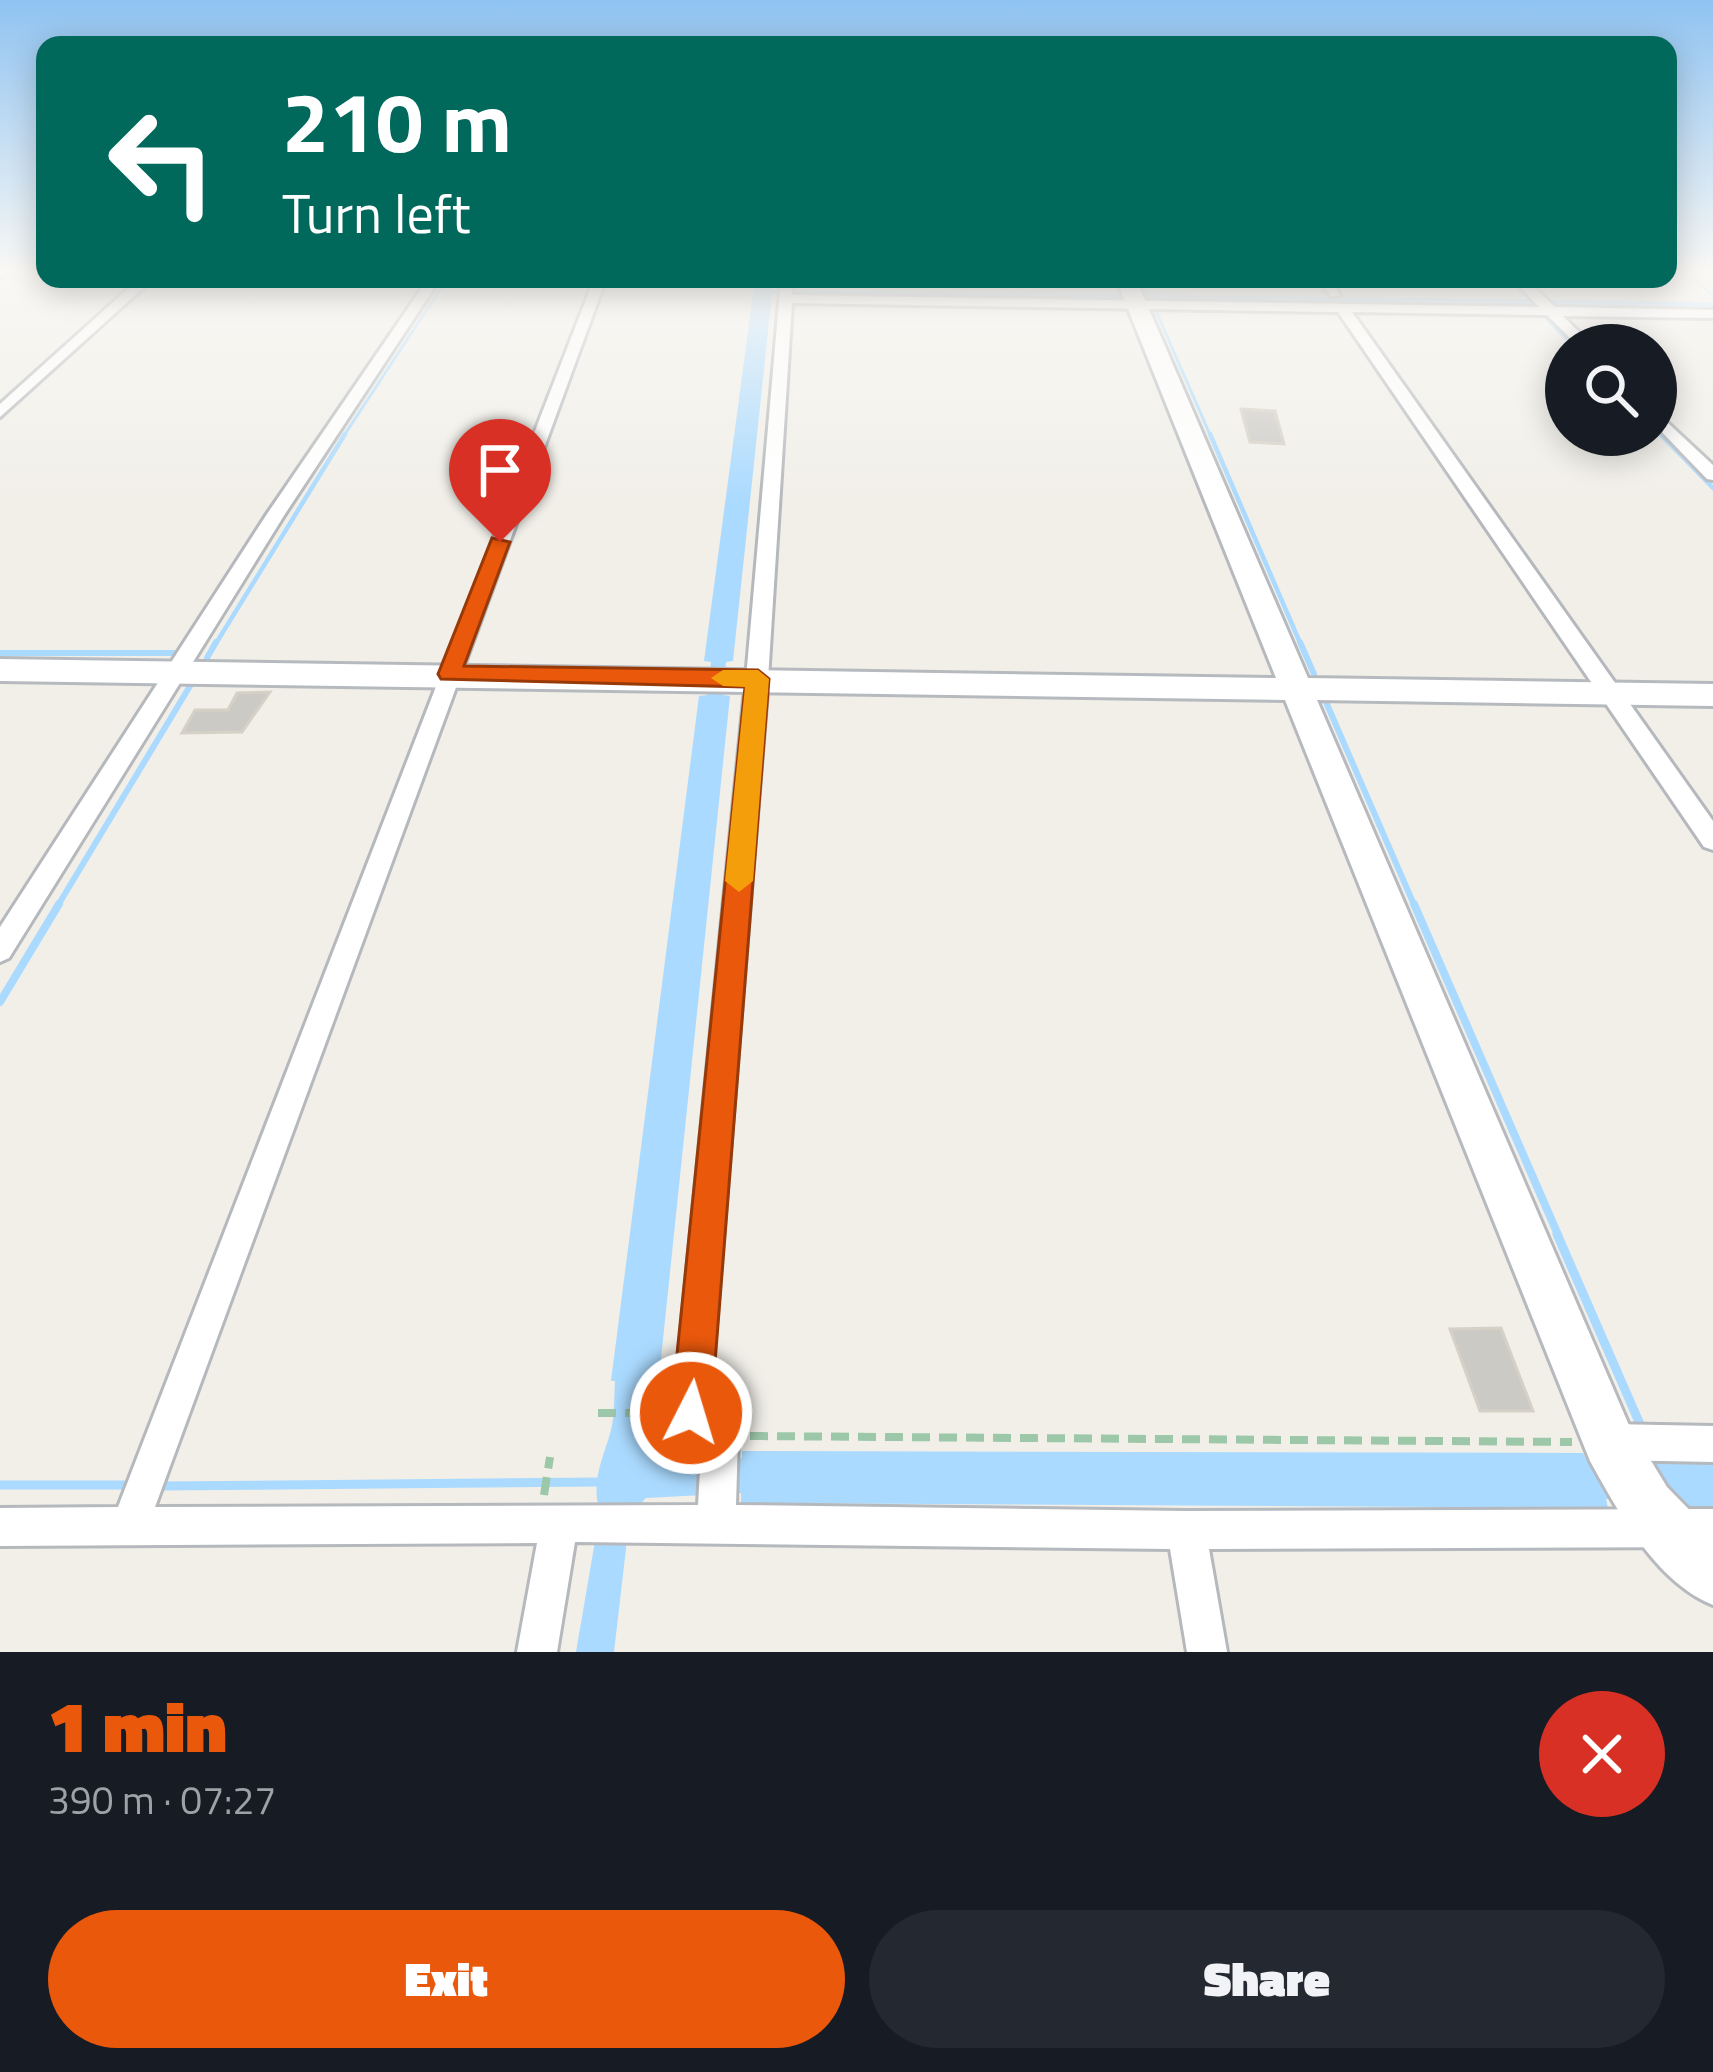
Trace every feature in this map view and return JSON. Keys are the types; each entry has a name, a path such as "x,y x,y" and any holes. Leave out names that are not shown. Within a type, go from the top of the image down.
{"street":[{"path":"0,412 71,348"},
{"path":"0,950 175,669 388,348"},
{"path":"139,1500 574,348"},
{"path":"716,1524 720,1436 699,1432 691,1413 730,678 778,348"},
{"path":"1161,348 1296,687 1651,1480 1713,1576"},
{"path":"1371,348 1713,840"},
{"path":"1677,438 1713,475"},
{"path":"0,670 1713,695"},
{"path":"0,1527 139,1500 559,1524 1186,1530 1651,1480 1713,1444"},
{"path":"537,1652 559,1524"},
{"path":"1186,1530 1207,1652"}],"path":[{"path":"598,1413 655,1412"},
{"path":"720,1436 1651,1480"},
{"path":"550,1457 559,1524"}],"water":[{"path":"746,348 766,348 733,661 726,662 723,695 730,696 659,1378 648,1378 642,1431 651,1453 707,1452 708,1459 742,1458 742,1451 1583,1453 1590,1466 1647,1467 1644,1456 1713,1457 1713,1512 1689,1512 1678,1500 1606,1499 1608,1508 741,1503 741,1493 646,1498 630,1514 614,1652 576,1652 600,1512 597,1480 613,1418 615,1381 611,1381 699,696 707,695 711,662 704,661"}],"building":[{"path":"1241,409 1275,411 1284,444 1250,442"},
{"path":"270,692 242,732 182,733 195,710 228,710 237,693"},
{"path":"1501,1328 1533,1411 1480,1411 1450,1329"}],"waterway":[{"path":"0,403 62,348"},
{"path":"343,437 402,348"},
{"path":"1172,348 1211,437"},
{"path":"215,645 345,434"},
{"path":"1210,434 1301,645"},
{"path":"1677,451 1713,488"},
{"path":"207,658 216,642"},
{"path":"1300,642 1314,674"},
{"path":"0,653 174,653"},
{"path":"57,907 193,681"},
{"path":"1326,702 1415,907"},
{"path":"0,1002 59,904"},
{"path":"1414,904 1559,1237"},
{"path":"1557,1234 1643,1431"},
{"path":"160,1486 602,1482"},
{"path":"0,1485 134,1485"}],"slow traffic":[{"path":"723,678 758,679 739,881"}],"route":[{"path":"500,542 449,674 758,679 691,1413"}]}
